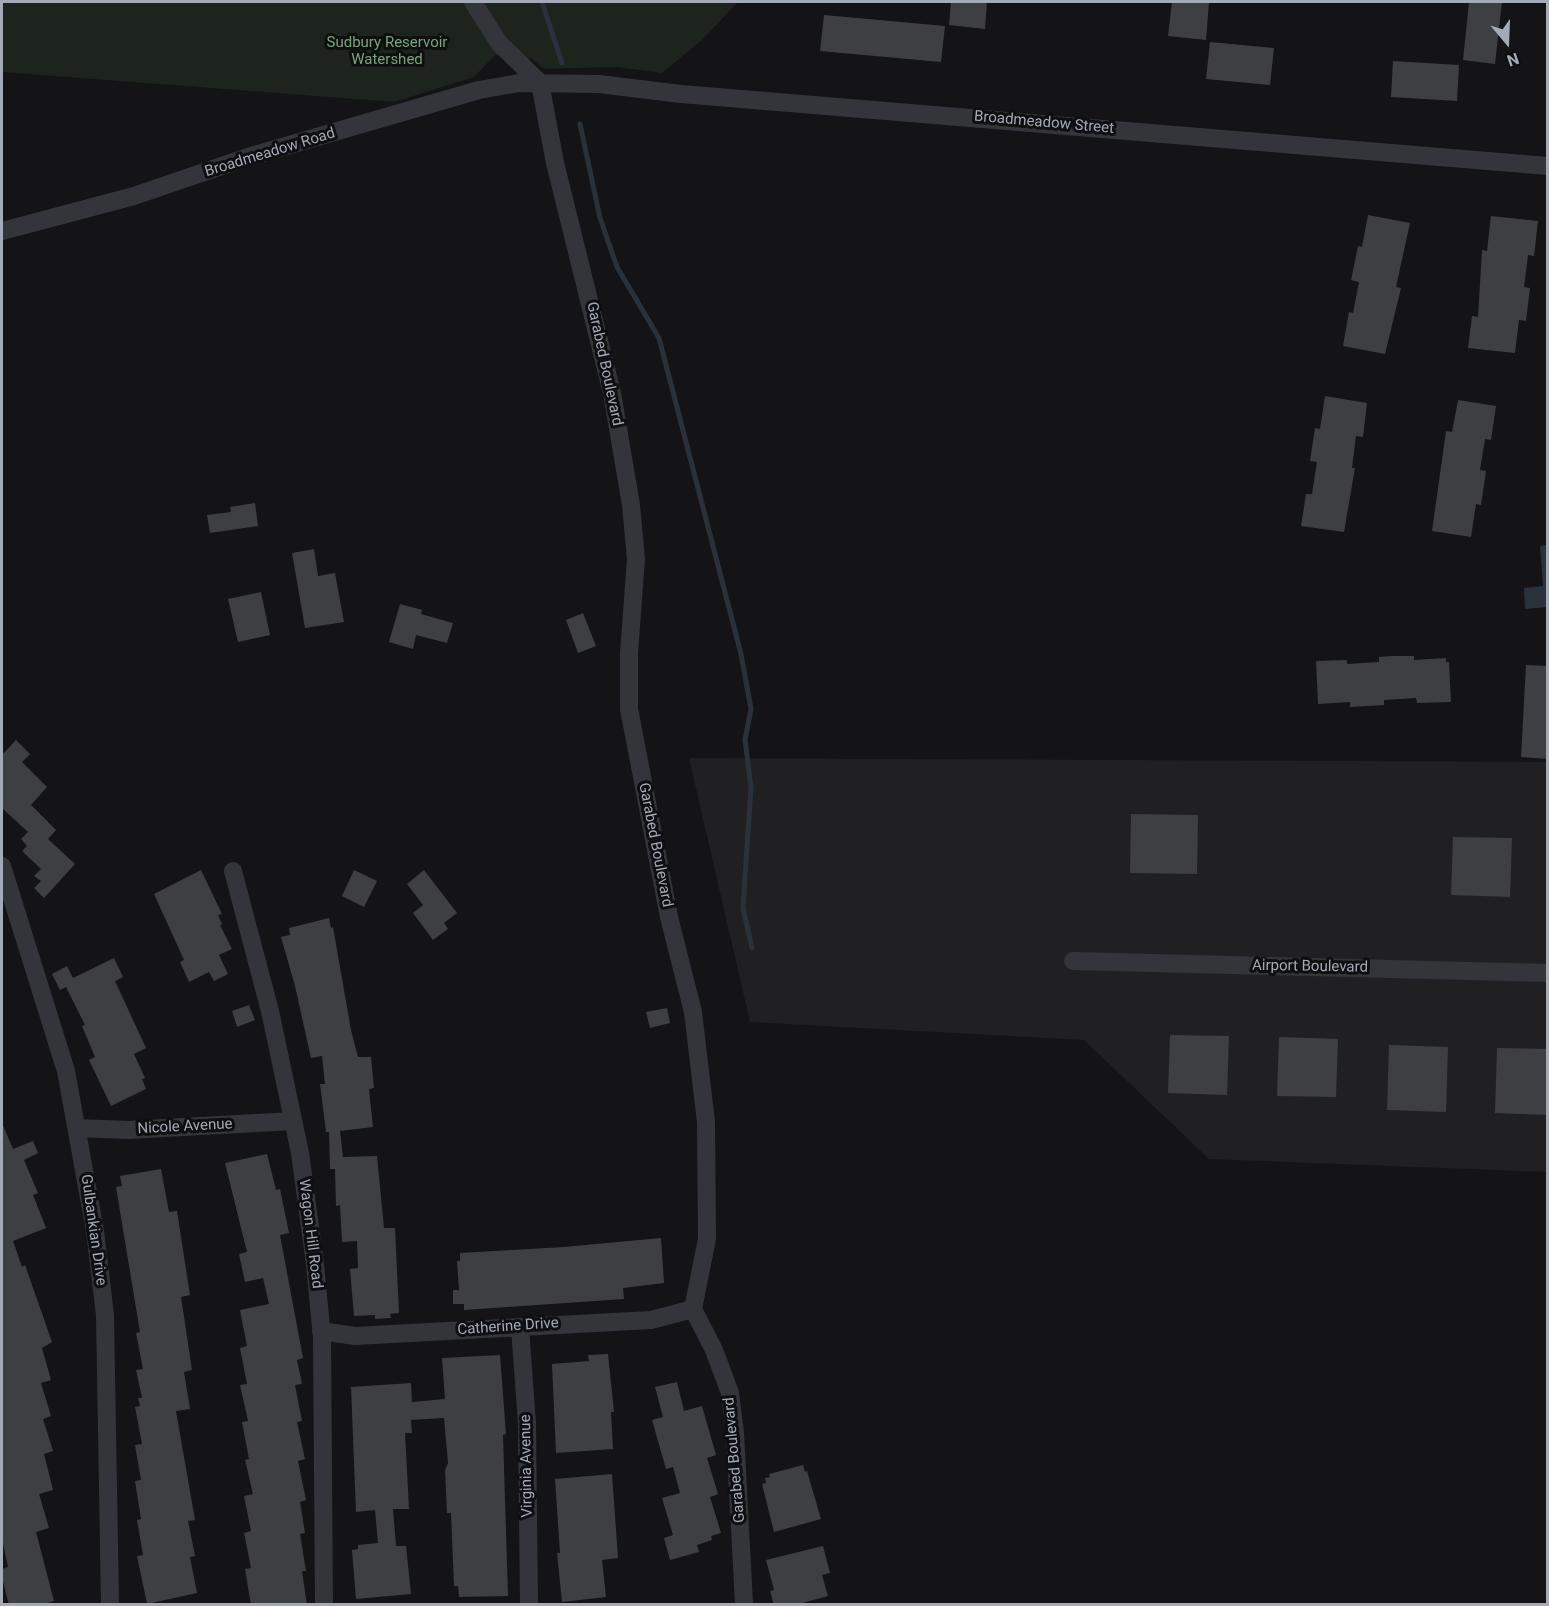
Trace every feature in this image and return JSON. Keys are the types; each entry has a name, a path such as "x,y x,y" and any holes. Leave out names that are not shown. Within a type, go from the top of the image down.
{"street":[{"path":"473,2 500,43 540,82"},
{"name":"Broadmeadow Street","path":"540,82 598,84 681,94 1548,166"},
{"name":"Broadmeadow Road","path":"2,231 134,196 248,157 479,90 540,82"},
{"name":"Garabed Boulevard","path":"540,82 555,163 612,393 631,505 636,559 629,653 629,709 669,917 693,1012 706,1122 707,1239 693,1309 714,1350 730,1393 735,1434 744,1605"},
{"name":"Gulbankian Drive","path":"2,866 66,1071 77,1128 105,1315 110,1605"},
{"name":"Wagon Hill Road","path":"233,871 270,1011 293,1121 315,1264 321,1331 324,1605"},
{"name":"Airport Boulevard","path":"1073,961 1548,973"},
{"name":"Nicole Avenue","path":"77,1128 128,1130 293,1121"},
{"name":"Catherine Drive","path":"321,1331 355,1336 651,1320 693,1309"},
{"name":"Virginia Avenue","path":"520,1327 527,1424 529,1605"}],"shaded area":[{"path":"1547,545 1547,607 1525,609 1524,588 1543,586 1540,546"},
{"path":"689,758 1547,762 1547,1172 1209,1159 1084,1040 750,1022"}],"green space":[{"name":"Sudbury Reservoir Watershed","path":"2,2 738,2 702,40 662,73 617,67 544,69 531,58 495,55 474,77 394,102 2,72"}],"building":[{"path":"951,2 987,2 985,29 949,25"},
{"path":"1172,2 1209,2 1206,40 1168,36"},
{"path":"1469,2 1502,2 1495,64 1463,60"},
{"path":"824,15 945,26 941,62 820,51"},
{"path":"1210,42 1274,48 1270,85 1206,79"},
{"path":"1393,61 1459,65 1457,101 1391,97"},
{"path":"1368,215 1410,223 1396,287 1401,288 1385,354 1343,346 1349,312 1353,313 1359,282 1351,280 1358,246 1362,247"},
{"path":"1491,216 1538,221 1534,256 1528,255 1524,287 1530,288 1526,321 1519,320 1515,353 1468,348 1472,316 1478,317 1482,250 1487,251"},
{"path":"1325,396 1367,403 1363,437 1356,436 1352,468 1355,468 1344,532 1301,526 1306,494 1312,494 1317,462 1310,461 1315,428 1320,429"},
{"path":"1458,400 1496,406 1491,440 1485,439 1480,470 1486,471 1481,505 1476,504 1471,537 1432,531 1446,431 1452,432"},
{"path":"255,503 258,526 210,533 207,515 231,512 230,507"},
{"path":"314,549 318,576 335,573 344,622 305,628 292,553"},
{"path":"261,592 270,635 238,642 228,599"},
{"path":"400,604 422,610 421,614 453,623 447,643 416,635 413,649 389,642"},
{"path":"583,613 596,646 578,653 566,620"},
{"path":"1414,656 1414,660 1446,658 1446,662 1449,662 1451,702 1417,703 1416,698 1384,700 1384,705 1350,707 1350,702 1318,704 1316,661 1347,660 1347,664 1379,662 1379,657"},
{"path":"1526,665 1548,666 1548,759 1521,757"},
{"path":"16,740 30,754 22,762 47,787 31,805 56,830 48,839 75,864 44,898 34,888 41,881 34,876 41,869 22,851 27,846 21,839 28,832 2,808 2,755"},
{"path":"1131,814 1198,815 1197,874 1130,873"},
{"path":"1453,837 1512,838 1510,897 1451,895"},
{"path":"201,870 222,914 218,915 222,924 220,925 232,949 219,955 228,974 214,981 209,972 189,982 180,962 184,960 154,894"},
{"path":"354,870 377,881 364,907 342,896"},
{"path":"424,870 457,913 444,923 448,929 433,940 413,913 423,905 407,884"},
{"path":"329,918 331,928 333,927 358,1057 371,1057 374,1088 369,1089 373,1127 340,1131 343,1157 377,1156 384,1228 395,1228 399,1313 390,1314 391,1318 375,1319 375,1315 354,1316 350,1269 358,1268 357,1241 342,1242 340,1205 336,1206 335,1169 330,1169 329,1132 326,1132 320,1084 325,1084 322,1056 311,1058 281,937 290,935 289,928"},
{"path":"114,958 123,977 115,981 146,1048 134,1054 145,1078 142,1079 146,1089 111,1106 89,1060 95,1057 82,1026 85,1025 66,987 60,990 52,974 67,966 73,978"},
{"path":"249,1005 255,1020 237,1027 232,1011"},
{"path":"667,1008 670,1023 650,1028 646,1012"},
{"path":"1170,1035 1229,1036 1227,1095 1168,1093"},
{"path":"1279,1037 1338,1039 1336,1097 1277,1096"},
{"path":"1389,1045 1448,1047 1446,1112 1387,1110"},
{"path":"1497,1048 1548,1049 1548,1115 1495,1113"},
{"path":"2,1123 13,1149 33,1141 38,1153 24,1160 38,1193 33,1195 46,1228 13,1241 22,1267 25,1265 52,1342 42,1348 51,1380 41,1383 51,1416 43,1419 53,1451 44,1454 53,1490 39,1494 49,1528 36,1532 54,1601 42,1605 9,1605 2,1578 2,1569 8,1567 2,1539"},
{"path":"267,1154 276,1190 280,1189 289,1233 280,1235 303,1358 297,1360 302,1384 295,1385 302,1421 297,1422 305,1459 298,1461 306,1500 300,1502 305,1533 300,1534 306,1571 302,1571 307,1605 251,1605 245,1569 251,1568 244,1533 251,1531 244,1496 253,1494 245,1460 249,1459 242,1422 248,1421 240,1385 247,1384 240,1348 247,1346 240,1310 269,1304 263,1278 245,1282 239,1254 247,1252 225,1163"},
{"path":"161,1169 169,1212 177,1211 190,1295 181,1297 192,1370 184,1372 190,1409 176,1411 195,1520 188,1521 195,1556 190,1557 197,1593 147,1604 137,1556 143,1555 137,1520 141,1519 135,1481 141,1480 135,1445 142,1444 135,1407 140,1406 138,1398 142,1398 136,1370 143,1369 136,1333 140,1332 116,1187 122,1186 120,1176"},
{"path":"661,1238 664,1283 623,1288 624,1299 464,1310 464,1304 453,1304 453,1290 459,1290 457,1261 460,1261 460,1253"},
{"path":"608,1354 614,1412 611,1412 613,1449 556,1453 552,1364 589,1361 588,1355"},
{"path":"500,1355 506,1434 503,1435 508,1596 459,1597 458,1586 454,1586 451,1513 447,1513 445,1470 448,1463 444,1418 411,1420 412,1433 405,1433 409,1509 393,1509 396,1546 406,1546 411,1594 356,1599 352,1550 358,1549 358,1545 378,1543 375,1510 356,1512 351,1387 411,1383 412,1402 445,1399 442,1358"},
{"path":"677,1382 684,1411 702,1406 716,1455 707,1458 718,1494 710,1497 721,1533 711,1536 712,1540 697,1545 699,1552 670,1560 664,1538 673,1535 662,1498 680,1493 673,1467 666,1469 652,1420 663,1417 655,1387"},
{"path":"803,1465 805,1472 807,1471 821,1519 774,1532 762,1484 766,1483 765,1478 770,1477 769,1474"},
{"path":"612,1474 618,1558 602,1560 606,1597 562,1602 557,1553 560,1553 555,1479"},
{"path":"823,1546 830,1573 822,1575 828,1596 795,1605 774,1605 770,1591 774,1590 766,1560"}],"waterway":[{"path":"542,2 562,63"},
{"path":"580,124 600,218 617,267 659,338 741,654 751,709 745,740 751,787 743,908 752,948"}]}
